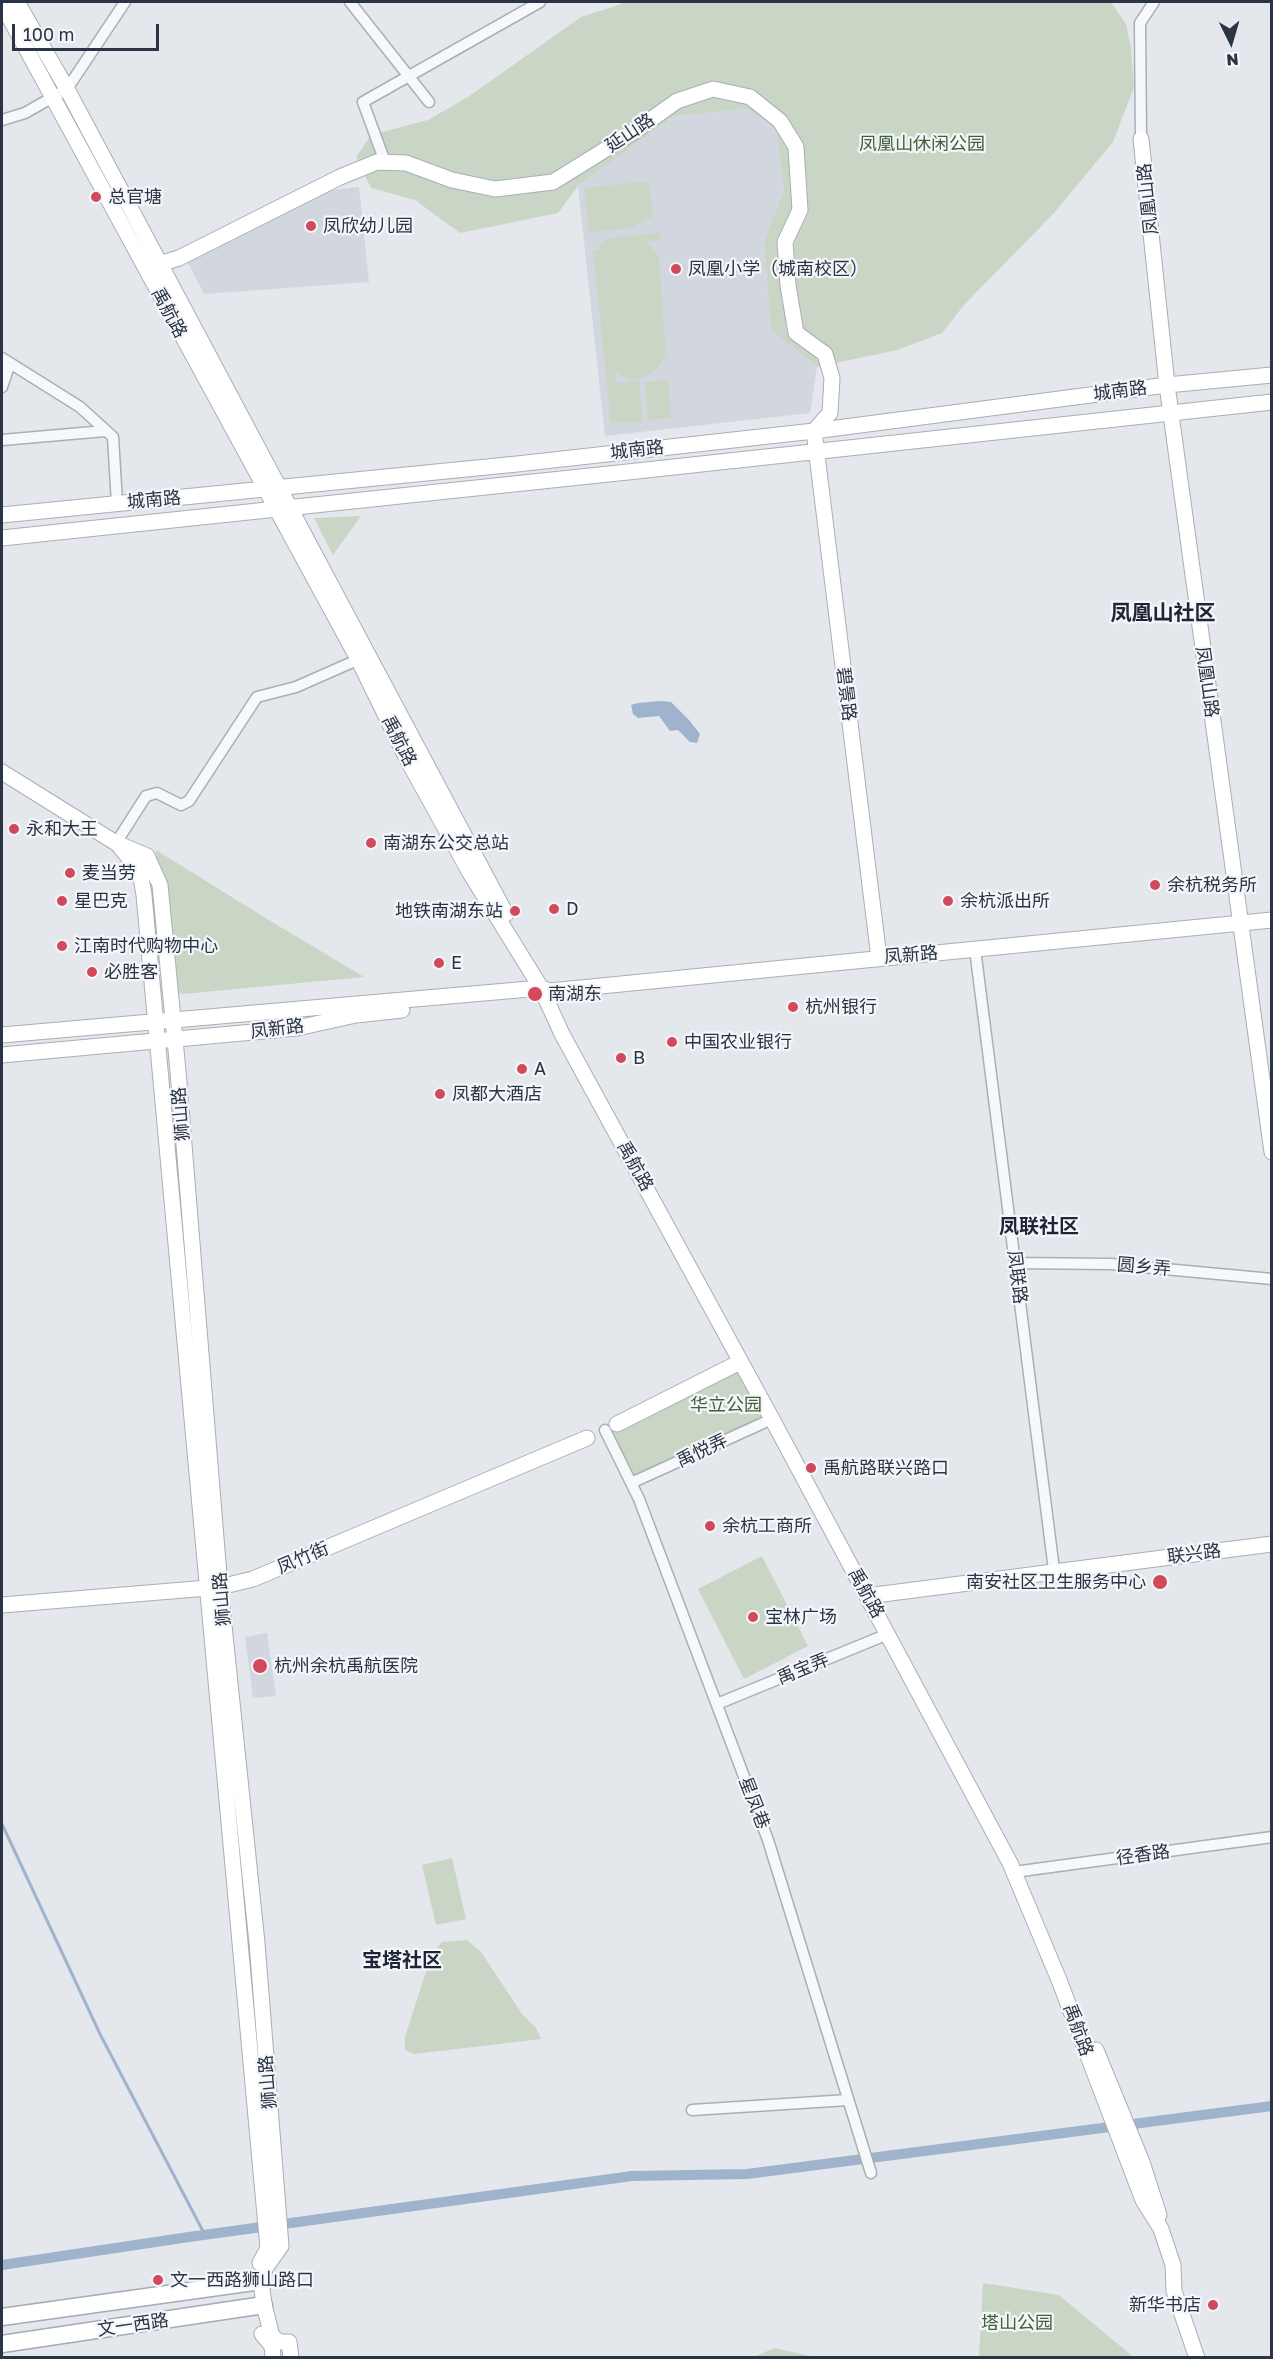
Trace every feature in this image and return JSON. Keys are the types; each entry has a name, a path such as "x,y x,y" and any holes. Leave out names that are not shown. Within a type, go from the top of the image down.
{"main road":[{"name":"禹航路","path":"17,2 67,89 159,264 281,508 506,914 545,991 569,1030 1018,1871 1059,1980 1129,2146 1207,2358"},
{"name":"禹航路","path":"2,4 272,489"},
{"name":"延山路","path":"159,264 179,258 340,177 376,162 406,163 452,180 495,189 553,182 632,134 676,101 713,89 750,97 780,121 796,147 800,210 785,242 796,333 825,354 832,378 830,412 813,431"},
{"name":"凤凰山路","path":"1142,139 1170,413 1272,1152"},
{"name":"城南路","path":"2,515 272,489 813,431 1167,385 1272,375"},
{"name":"城南路","path":"2,538 1272,402"},
{"name":"碧景路","path":"813,431 879,958"},
{"name":"狮山路","path":"2,772 116,843 147,856 159,885 174,1041 213,1587"},
{"name":"狮山路","path":"116,843 129,855 140,872 213,1587 257,1943 274,2247 266,2266 256,2281"},
{"name":"凤新路","path":"2,1035 171,1019 545,991 1272,920"},
{"name":"禹航路","path":"545,991 562,1034 740,1362 871,1595 888,1634 1018,1871"},
{"name":"凤新路","path":"2,1055 297,1028 356,1015 545,991"},
{"path":"611,1427 740,1362"},
{"name":"凤竹街","path":"2,1605 213,1587 253,1579 587,1438"},
{"name":"联兴路","path":"871,1595 1272,1544"},
{"name":"禹航路","path":"1129,2146 1143,2200 1161,2229 1173,2265 1174,2291 1197,2358"},
{"path":"256,2281 261,2332 272,2346 273,2358"},
{"name":"文一西路","path":"2,2317 256,2281"},
{"path":"259,2306 272,2336 279,2342 289,2342 291,2358"},
{"name":"文一西路","path":"2,2344 259,2306"}],"street":[{"path":"2,120 25,113 67,89 125,2"},
{"path":"350,2 429,102"},
{"path":"385,162 363,102 540,2"},
{"path":"1142,139 1140,23 1154,2"},
{"path":"2,387 4,362 80,407 112,437 117,503"},
{"path":"2,440 105,431"},
{"path":"116,843 146,796 158,793 181,805 189,801 257,697 296,687 364,657"},
{"name":"凤联路","path":"975,949 1054,1570"},
{"name":"圆乡弄","path":"1015,1263 1111,1264 1272,1279"},
{"name":"禹悦弄","path":"631,1483 772,1419"},
{"path":"587,1438 611,1427"},
{"name":"星凤巷","path":"611,1427 610,1442 639,1499 768,1840 870,2173"},
{"name":"禹宝弄","path":"717,1704 888,1634"},
{"name":"径香路","path":"1018,1871 1272,1837"},
{"path":"693,2110 848,2100"}],"shaded area":[{"name":"凤凰小学（城南校区）","path":"746,109 776,125 784,191 764,241 771,330 817,367 810,413 605,436 578,186 674,116"},
{"name":"凤欣幼儿园","path":"359,187 369,282 204,294 187,261 331,190"},
{"name":"杭州余杭禹航医院","path":"267,1633 276,1696 253,1698 245,1637"}],"green space":[{"name":"凤凰山休闲公园","path":"622,2 1111,2 1126,24 1131,48 1134,87 1113,142 1054,213 964,305 942,333 897,350 817,367 771,330 764,241 784,191 776,126 746,109 674,116 578,186 558,213 460,233 415,200 371,188 356,157 371,135 428,120 468,97 581,17 622,4"},
{"path":"649,181 653,216 631,228 589,232 584,188"},
{"path":"660,233 660,240 648,241 648,244 656,252 659,260 666,353 657,369 644,378 630,380 614,372 616,383 639,381 643,422 611,423 593,250 598,250 608,238"},
{"path":"668,380 671,418 648,420 645,382"},
{"path":"361,516 333,555 314,518"},
{"path":"156,850 364,977 183,994 170,990"},
{"name":"华立公园","path":"738,1368 767,1417 633,1475 607,1434"},
{"name":"宝林广场","path":"762,1556 808,1646 744,1679 698,1589"},
{"path":"452,1858 466,1919 436,1925 422,1865"},
{"path":"467,1940 481,1952 522,2014 536,2028 541,2039 414,2054 405,2050 405,2037 431,1956 442,1942"},
{"name":"塔山公园","path":"983,2283 1059,2295 1131,2357 979,2357"},
{"path":"774,2348 814,2357 754,2357"}],"water":[{"path":"671,702 689,720 700,734 697,743 690,742 678,730 670,731 659,716 638,718 633,714 631,705"}],"waterway":[{"path":"2,1824 100,2034 205,2235"},
{"path":"2,2265 632,2176 747,2174 1272,2106"}],"place":[{"name":"总官塘","path":"96,197"},
{"name":"凤欣幼儿园","path":"311,226"},
{"name":"凤凰小学（城南校区）","path":"676,269"},
{"name":"永和大王","path":"14,829"},
{"name":"南湖东公交总站","path":"371,843"},
{"name":"麦当劳","path":"70,873"},
{"name":"余杭税务所","path":"1155,885"},
{"name":"星巴克","path":"62,901"},
{"name":"余杭派出所","path":"948,901"},
{"name":"D","path":"554,909"},
{"name":"地铁南湖东站","path":"515,911"},
{"name":"江南时代购物中心","path":"62,946"},
{"name":"E","path":"439,963"},
{"name":"必胜客","path":"92,972"},
{"name":"南湖东","path":"535,994"},
{"name":"杭州银行","path":"793,1007"},
{"name":"中国农业银行","path":"672,1042"},
{"name":"B","path":"621,1058"},
{"name":"A","path":"522,1069"},
{"name":"凤都大酒店","path":"440,1094"},
{"name":"禹航路联兴路口","path":"811,1468"},
{"name":"余杭工商所","path":"710,1526"},
{"name":"南安社区卫生服务中心","path":"1160,1582"},
{"name":"宝林广场","path":"753,1617"},
{"name":"杭州余杭禹航医院","path":"260,1666"},
{"name":"文一西路狮山路口","path":"158,2280"},
{"name":"新华书店","path":"1213,2305"}],"district":[{"name":"凤凰山社区","path":"1163,613"},
{"name":"凤联社区","path":"1039,1227"},
{"name":"宝塔社区","path":"402,1961"}]}
